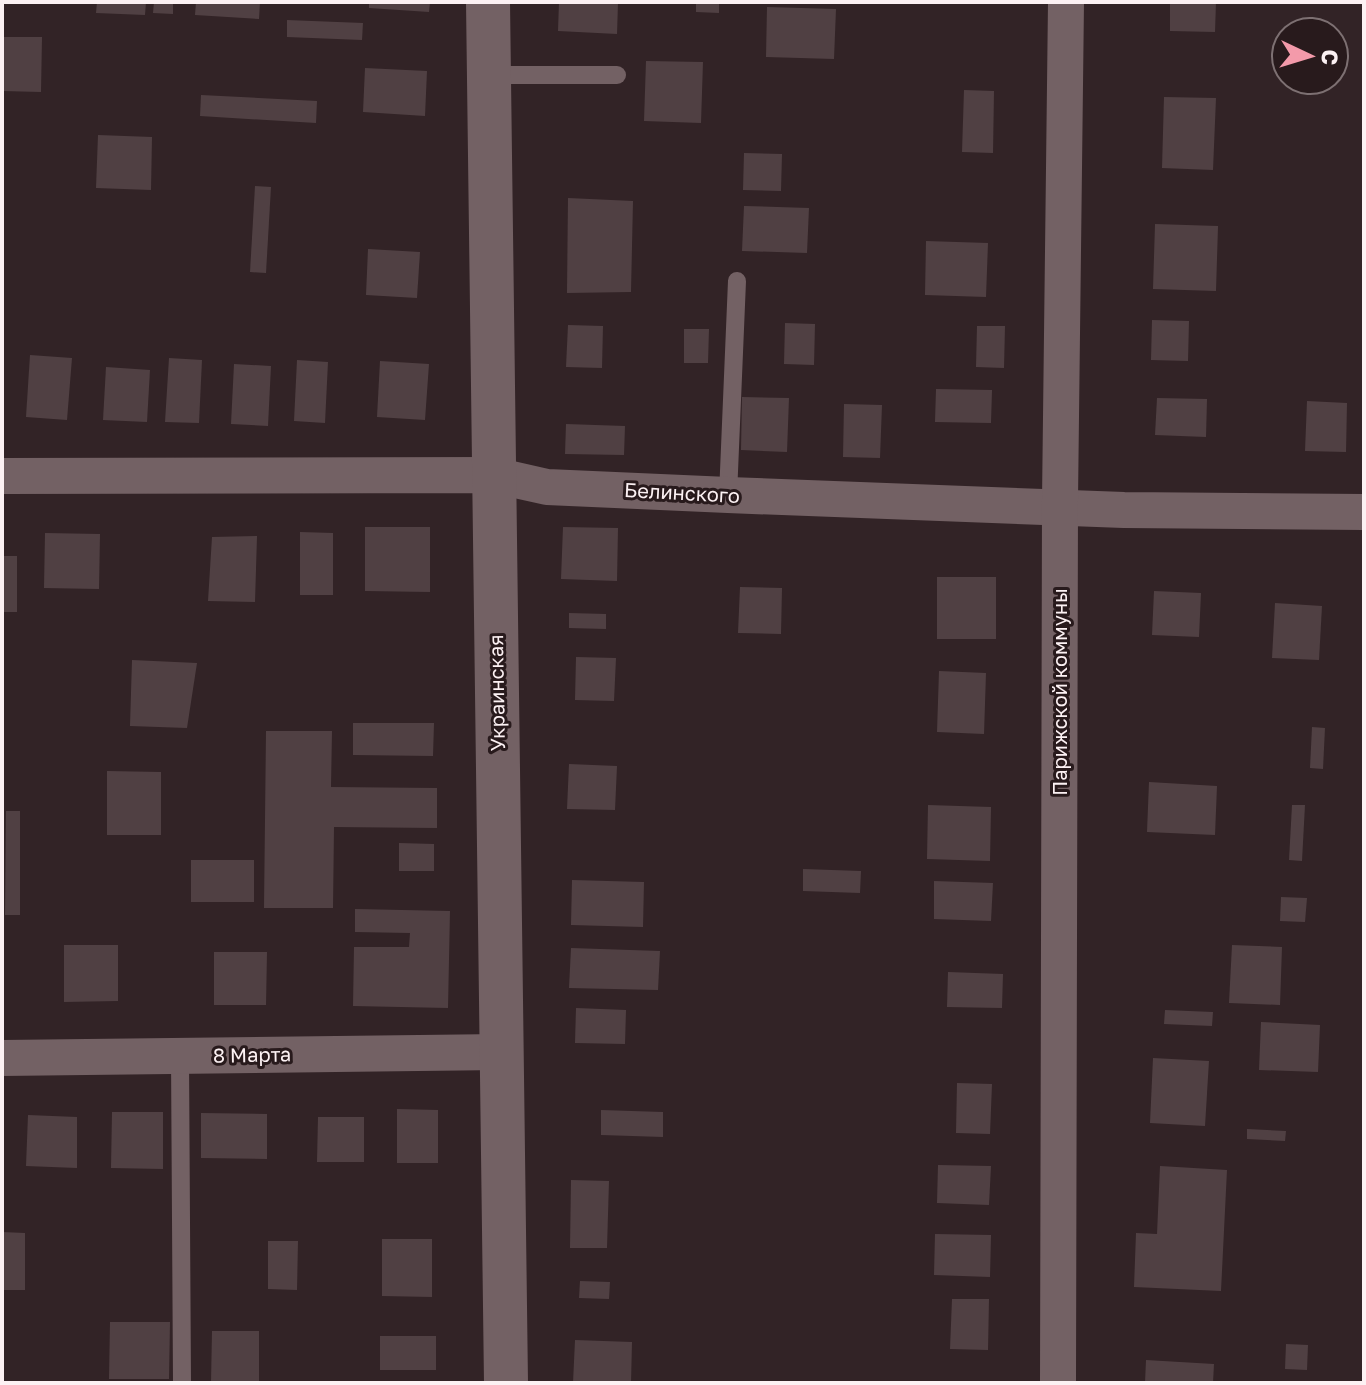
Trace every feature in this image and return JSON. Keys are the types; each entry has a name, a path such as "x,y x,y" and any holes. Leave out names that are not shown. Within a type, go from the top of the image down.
{"street":[{"name":"Украинская","path":"488,2 506,1383"},
{"name":"Парижской коммуны","path":"1058,1383 1060,508 1066,2"},
{"name":"Белинского","path":"2,476 494,475 547,487 728,495 1060,508 1364,512"},
{"name":"8 Марта","path":"2,1058 501,1052"}],"lane":[{"path":"489,75 617,75"},
{"path":"728,495 737,281"},
{"path":"180,1056 182,1383"}],"building":[{"path":"97,2 146,2 145,15 96,13"},
{"path":"154,2 173,2 173,14 153,13"},
{"path":"196,2 260,2 259,19 195,15"},
{"path":"369,2 430,2 429,12 369,8"},
{"path":"559,2 618,2 617,34 558,31"},
{"path":"696,2 719,2 719,13 696,12"},
{"path":"1170,2 1216,2 1215,32 1170,31"},
{"path":"767,7 836,9 834,59 766,57"},
{"path":"287,20 363,23 362,40 287,37"},
{"path":"2,37 42,37 41,92 2,91"},
{"path":"646,61 703,62 701,123 644,121"},
{"path":"365,68 427,71 425,116 363,112"},
{"path":"964,90 994,91 993,153 962,152"},
{"path":"201,95 317,101 316,123 200,116"},
{"path":"1164,97 1216,98 1213,170 1162,168"},
{"path":"98,135 152,137 151,190 96,188"},
{"path":"744,153 782,154 781,191 743,190"},
{"path":"255,186 271,187 266,273 250,272"},
{"path":"568,198 633,201 631,292 567,293"},
{"path":"744,206 809,208 807,253 742,251"},
{"path":"1155,224 1218,226 1216,291 1153,289"},
{"path":"926,241 988,243 986,297 925,295"},
{"path":"368,249 420,252 417,298 366,295"},
{"path":"1152,320 1189,321 1188,361 1151,360"},
{"path":"785,323 815,324 814,365 784,364"},
{"path":"568,325 603,326 602,368 566,367"},
{"path":"977,326 1005,326 1004,368 976,367"},
{"path":"684,329 709,329 708,363 684,363"},
{"path":"30,355 72,358 67,420 26,417"},
{"path":"169,358 202,360 199,423 165,422"},
{"path":"297,360 328,362 325,423 294,421"},
{"path":"380,361 429,364 425,420 377,417"},
{"path":"234,364 271,366 268,426 231,424"},
{"path":"106,367 150,370 147,422 103,420"},
{"path":"936,389 992,390 991,423 935,422"},
{"path":"742,397 789,398 787,452 741,450"},
{"path":"1157,398 1207,399 1206,437 1155,435"},
{"path":"1307,401 1347,403 1346,452 1305,451"},
{"path":"844,404 882,405 880,458 843,457"},
{"path":"566,424 625,426 624,455 565,454"},
{"path":"365,527 430,527 430,592 365,591"},
{"path":"563,527 618,528 617,581 561,579"},
{"path":"300,532 333,533 333,595 300,595"},
{"path":"45,533 100,534 99,589 44,588"},
{"path":"257,536 255,602 208,601 212,537"},
{"path":"2,556 17,556 17,612 2,612"},
{"path":"937,577 996,577 996,639 937,639"},
{"path":"740,587 782,588 781,634 738,633"},
{"path":"1154,591 1201,593 1199,637 1152,635"},
{"path":"1275,603 1322,606 1319,660 1272,658"},
{"path":"569,613 606,614 606,629 569,628"},
{"path":"576,657 616,658 614,701 575,700"},
{"path":"132,660 197,663 187,728 130,726"},
{"path":"939,671 986,673 984,734 937,732"},
{"path":"353,723 434,723 433,756 353,755"},
{"path":"1312,727 1325,728 1323,769 1310,768"},
{"path":"266,731 332,731 331,787 437,788 437,828 334,827 333,908 264,908"},
{"path":"569,764 617,766 615,810 567,809"},
{"path":"107,771 161,772 161,835 107,835"},
{"path":"1149,782 1217,786 1215,835 1147,832"},
{"path":"928,805 991,807 990,861 927,859"},
{"path":"1292,805 1305,805 1302,861 1289,860"},
{"path":"6,811 20,811 20,915 5,915"},
{"path":"399,843 434,844 434,871 399,871"},
{"path":"191,860 254,860 254,902 191,902"},
{"path":"803,869 861,871 860,893 803,891"},
{"path":"572,880 644,882 643,927 571,925"},
{"path":"934,881 993,883 991,921 934,919"},
{"path":"1281,897 1307,898 1305,922 1280,921"},
{"path":"355,909 450,911 448,1008 353,1006 354,947 409,947 410,933 355,932"},
{"path":"64,945 118,945 118,1001 64,1002"},
{"path":"1232,945 1282,947 1280,1005 1229,1003"},
{"path":"571,948 660,951 658,990 569,988"},
{"path":"214,952 267,952 266,1005 214,1005"},
{"path":"948,972 1003,974 1002,1008 947,1007"},
{"path":"576,1008 626,1010 625,1044 575,1043"},
{"path":"1165,1010 1213,1012 1212,1026 1164,1024"},
{"path":"1261,1022 1320,1025 1318,1072 1259,1070"},
{"path":"1153,1058 1209,1061 1205,1126 1150,1123"},
{"path":"957,1083 992,1084 990,1134 956,1133"},
{"path":"397,1109 438,1110 438,1163 397,1163"},
{"path":"601,1110 663,1112 663,1137 601,1135"},
{"path":"112,1112 163,1112 163,1169 111,1168"},
{"path":"201,1113 267,1114 267,1159 201,1158"},
{"path":"28,1115 77,1117 77,1168 26,1166"},
{"path":"318,1117 364,1117 364,1162 317,1162"},
{"path":"1247,1129 1286,1131 1285,1141 1247,1139"},
{"path":"938,1165 991,1166 989,1205 937,1203"},
{"path":"1160,1166 1227,1170 1221,1291 1134,1287 1136,1233 1157,1234"},
{"path":"571,1180 609,1181 607,1248 570,1248"},
{"path":"2,1232 25,1233 25,1290 2,1290"},
{"path":"935,1234 991,1235 990,1277 934,1275"},
{"path":"382,1239 432,1239 432,1297 382,1296"},
{"path":"268,1241 298,1241 297,1290 268,1289"},
{"path":"580,1281 610,1282 609,1299 579,1298"},
{"path":"952,1299 989,1299 988,1350 950,1349"},
{"path":"110,1322 170,1322 169,1379 109,1379"},
{"path":"212,1331 259,1331 259,1383 211,1383"},
{"path":"380,1336 436,1336 436,1370 380,1370"},
{"path":"575,1340 632,1342 631,1383 573,1383"},
{"path":"1286,1344 1308,1345 1307,1370 1285,1369"},
{"path":"1146,1360 1214,1364 1213,1383 1145,1383"}]}
